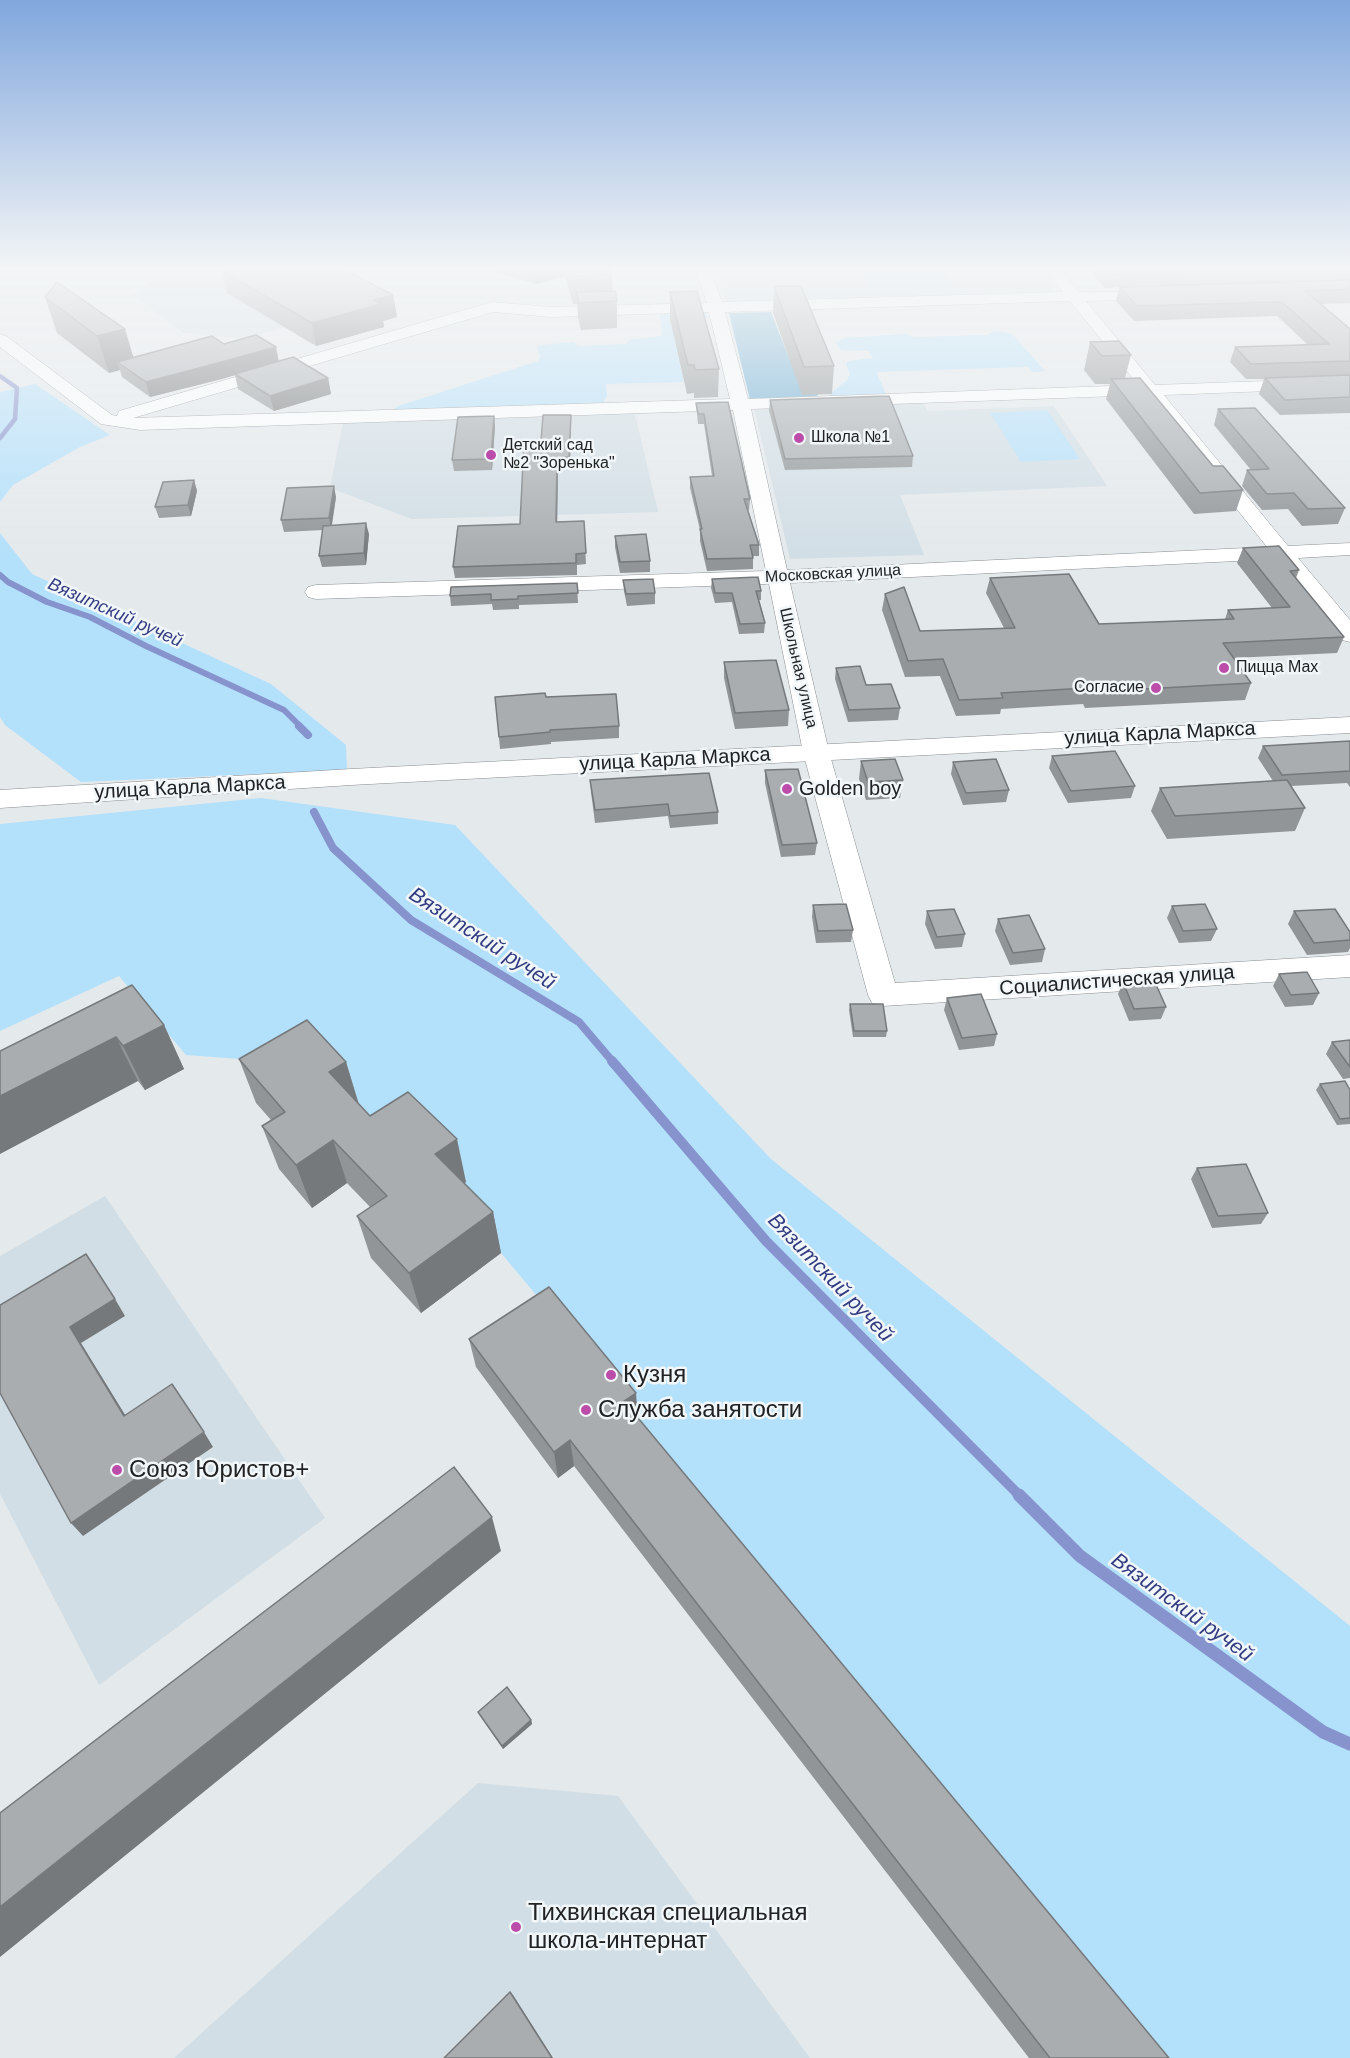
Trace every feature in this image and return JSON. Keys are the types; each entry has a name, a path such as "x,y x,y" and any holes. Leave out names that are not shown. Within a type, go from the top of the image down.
{"main road":[{"name":"улица Карла Маркса","path":"0,799 351,777 1350,725"}],"street":[{"path":"35,366 106,420 140,425 1154,392 1350,383"},
{"path":"106,420 290,366"},
{"name":"Школьная улица","path":"731,366 816,752 884,995"},
{"path":"1132,366 1350,635"},
{"name":"Московская улица","path":"316,592 777,576 1350,549"},
{"name":"Социалистическая улица","path":"884,995 1350,966"}],"shaded area":[{"path":"522,366 680,366 684,382 606,384 607,396 602,405 391,411 398,406"},
{"path":"742,366 792,366 794,371 831,380 815,398 750,400"},
{"path":"847,366 1041,366 1045,371 1032,372 1028,367 876,372 888,398 830,397 831,393 847,380 850,374"},
{"path":"35,384 110,435 80,447 13,485 0,502 0,392"},
{"path":"923,403 928,411 1054,406 1107,486 900,495 924,555 790,559 754,408"},
{"path":"1047,410 1080,459 1021,462 990,413"},
{"name":"Детский сад №2 \"Зоренька\"","path":"635,414 658,512 412,519 330,488 343,422"},
{"path":"0,533 32,574 271,684 346,745 347,770 81,782 5,725 0,717"},
{"path":"261,798 455,825 771,1159 1350,1626 1350,2058 1142,2058 553,1315 501,1253 445,1196 465,1182 382,1159 321,1065 186,1055 119,976 0,1031 0,824"},
{"path":"105,1196 325,1518 99,1685 0,1494 0,1256"},
{"name":"Тихвинская специальная школа-интернат","path":"478,1783 618,1796 810,2058 174,2058"}],"building":[{"path":"123,366 205,366 146,382"},
{"path":"262,366 308,366 328,378 270,396 235,374"},
{"path":"694,366 718,366 719,369 695,370"},
{"path":"1350,375 1350,397 1285,400 1265,378"},
{"path":"1140,378 1213,466 1223,466 1243,490 1200,493 1111,379"},
{"path":"889,396 913,456 785,459 770,400"},
{"path":"728,402 750,499 744,499 759,545 750,545 753,558 707,559 690,477 714,476 704,414 698,414 696,403"},
{"path":"1255,408 1345,508 1308,509 1294,493 1267,494 1247,470 1269,469 1218,409"},
{"path":"543,415 571,415 569,457 557,458 556,522 584,521 586,553 576,554 576,563 453,567 458,526 520,524 524,442 541,441"},
{"path":"494,416 491,459 452,460 458,417"},
{"path":"194,480 188,505 155,507 163,482"},
{"path":"334,486 329,518 281,520 287,488"},
{"path":"366,523 364,553 319,556 323,526"},
{"path":"646,534 650,561 620,562 615,536"},
{"path":"1279,546 1299,570 1290,571 1344,637 1223,643 1251,683 1090,692 1087,688 1001,693 1003,698 959,700 943,659 908,661 885,594 904,587 920,631 1015,628 990,578 1069,574 1099,624 1234,619 1228,610 1290,607 1243,548"},
{"path":"758,577 761,591 756,591 765,623 740,624 732,593 715,593 712,579"},
{"path":"653,579 655,593 626,594 623,580"},
{"path":"577,583 578,593 518,596 518,599 491,600 491,594 450,596 451,587"},
{"path":"776,660 789,710 735,713 724,662"},
{"path":"860,666 866,685 891,684 900,708 849,710 836,668"},
{"path":"545,693 546,697 616,694 619,726 550,730 550,732 499,737 495,697"},
{"path":"1350,741 1350,771 1282,775 1263,746"},
{"path":"1115,751 1135,786 1071,791 1052,756"},
{"path":"895,759 903,780 868,782 861,761"},
{"path":"996,759 1009,790 966,793 953,762"},
{"path":"798,769 817,843 782,845 765,770"},
{"path":"709,773 718,812 670,816 668,804 595,810 590,780"},
{"path":"1287,780 1305,808 1175,816 1160,788"},
{"path":"846,904 853,930 818,931 813,905"},
{"path":"1205,904 1217,929 1183,931 1172,906"},
{"path":"954,909 965,934 937,937 927,911"},
{"path":"1335,909 1350,932 1350,940 1314,943 1294,911"},
{"path":"1029,915 1045,949 1013,953 998,919"},
{"path":"1307,972 1319,993 1291,995 1279,974"},
{"path":"1154,980 1166,1007 1134,1009 1123,982"},
{"path":"132,985 164,1025 123,1046 116,1037 0,1096 0,1051"},
{"path":"981,994 997,1034 962,1038 947,998"},
{"path":"850,1004 883,1004 887,1031 854,1031"},
{"path":"307,1020 346,1062 329,1072 370,1116 408,1092 457,1139 435,1154 493,1212 409,1273 357,1216 387,1196 333,1140 296,1165 262,1126 285,1112 239,1059"},
{"path":"1350,1040 1350,1067 1332,1042"},
{"path":"1345,1081 1350,1090 1350,1118 1340,1119 1320,1084"},
{"path":"1246,1164 1268,1213 1218,1216 1197,1168"},
{"path":"86,1254 115,1299 70,1327 124,1416 172,1384 204,1432 71,1523 0,1393 0,1305"},
{"path":"549,1287 636,1393 624,1401 1169,2058 1050,2058 570,1440 554,1452 469,1339"},
{"path":"454,1467 492,1517 0,1907 0,1813"},
{"path":"507,1687 531,1720 502,1746 478,1712"},
{"path":"510,1992 552,2058 444,2058"}],"waterway":[{"name":"Вязитский ручей","path":"0,376 17,388 15,419 0,438"},
{"name":"Вязитский ручей","path":"0,575 8,582 47,602 90,617 146,646 284,710 301,727"},
{"name":"Вязитский ручей","path":"299,726 308,735"},
{"name":"Вязитский ручей","path":"314,812 333,848 411,920 579,1022 613,1062"},
{"name":"Вязитский ручей","path":"612,1061 766,1241 1020,1496"},
{"name":"Вязитский ручей","path":"1020,1496 1080,1556 1323,1732 1350,1744"}],"place":[{"name":"Школа №1","path":"799,438"},
{"name":"Детский сад №2 \"Зоренька\"","path":"491,455"},
{"name":"Пицца Max","path":"1224,668"},
{"name":"Согласие","path":"1156,688"},
{"name":"Golden boy","path":"787,789"},
{"name":"Кузня","path":"611,1375"},
{"name":"Служба занятости","path":"586,1410"},
{"name":"Союз Юристов+","path":"117,1470"},
{"name":"Тихвинская специальная школа-интернат","path":"516,1927"}]}
